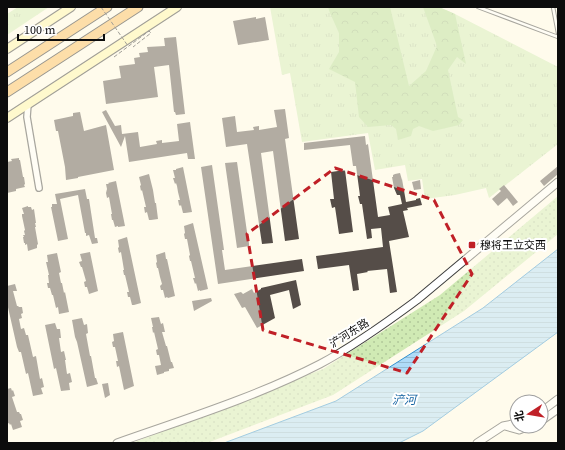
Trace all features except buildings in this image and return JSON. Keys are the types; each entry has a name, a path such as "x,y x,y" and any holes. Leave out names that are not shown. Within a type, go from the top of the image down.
{"highway":[{"path":"7,72 107,7"},
{"path":"7,92 138,7"}],"main road":[{"path":"7,49 71,7"},
{"path":"7,118 177,7"}],"street":[{"path":"28,104 27,118 39,188"},
{"name":"浐河东路","path":"117,443 265,390 321,363 346,349 417,300 558,182"},
{"path":"549,406 558,399"},
{"path":"549,415 558,409"},
{"path":"477,443 503,426 509,425"},
{"path":"503,426 509,428"}],"lane":[{"path":"478,7 558,37"},
{"path":"554,7 558,33"}],"path":[{"path":"101,7 128,47"},
{"path":"114,57 149,31 151,33 133,47"}],"highlighted area":[{"path":"335,168 434,200 472,274 407,373 263,330 247,234"}],"green space":[{"path":"18,7 49,7 7,35 7,14"},
{"path":"270,7 439,7 455,14 558,67 558,144 489,198 486,188 455,195 425,199 422,179 408,181 405,165 375,170 368,133 302,142 290,73 282,75"},
{"path":"328,7 390,7 409,86 426,71 437,46 423,7 439,7 455,14 466,64 457,57 448,70 458,117 463,120 459,125 433,131 419,126 413,129 411,136 398,140 396,129 391,125 368,127 359,117 355,82 329,69 339,52 339,33"},
{"path":"558,196 558,234 464,311 333,395 207,443 132,443 323,369 440,295"}],"water":[{"name":"浐河","path":"558,249 558,332 423,431 399,443 224,443 336,401 483,308"}],"place":[{"name":"穆将王立交西","path":"472,245"}]}
